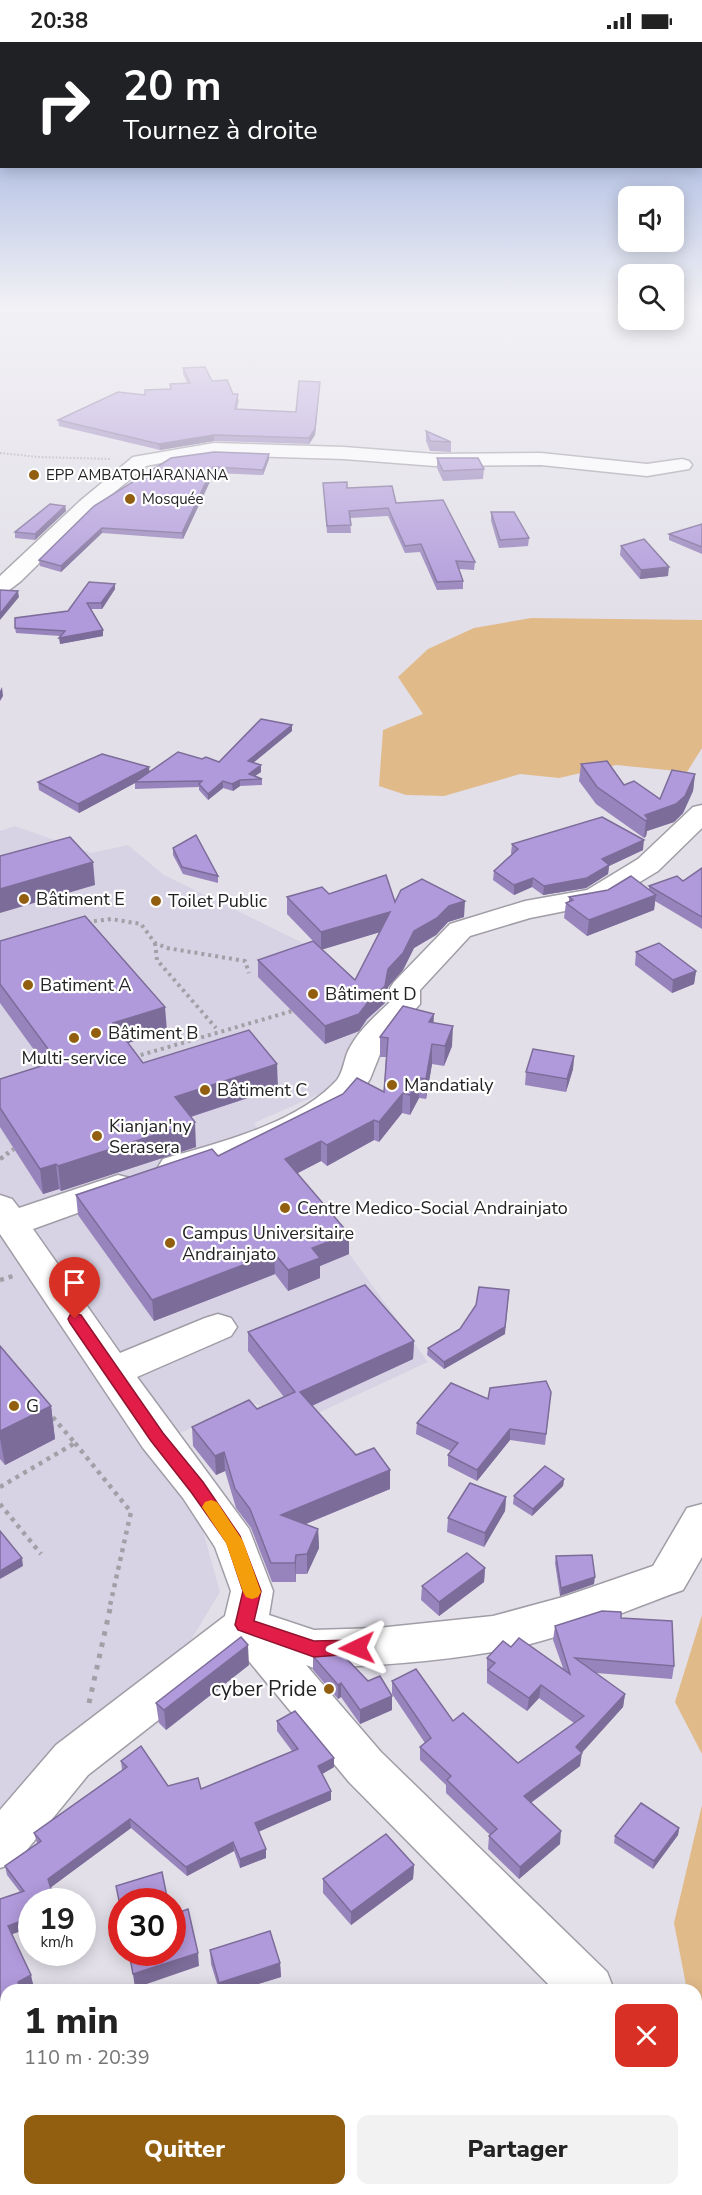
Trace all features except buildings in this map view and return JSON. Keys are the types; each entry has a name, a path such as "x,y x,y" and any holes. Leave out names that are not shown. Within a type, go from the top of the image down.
{"street":[{"path":"0,586 87,505 137,463 214,449 344,453 435,460 541,459 647,470 682,465"},
{"path":"0,1846 72,1760 225,1643 244,1625 252,1591 234,1541 112,1372 5,1215 238,1148 330,1105 353,1081 363,1052 374,1036 405,1004 405,988 460,930 525,910 595,897 648,865 702,813"},
{"path":"112,1372 218,1327"},
{"path":"244,1625 314,1649 378,1647 493,1634 564,1615 668,1578 702,1520"},
{"path":"244,1625 365,1767 583,1984"}],"path":[{"path":"0,453 38,457 93,457 137,463"},
{"path":"76,923 111,919 141,924 155,943 157,960 216,1028"},
{"path":"155,943 167,948 245,961 249,973"},
{"path":"123,1060 292,1011"},
{"path":"0,1159 14,1149"},
{"path":"45,1408 130,1512 84,1726 72,1760"},
{"path":"0,1487 75,1443"},
{"path":"0,1504 41,1554"}],"shaded area":[{"path":"531,618 702,620 702,748 687,772 616,765 559,778 520,774 444,796 406,795 379,786 383,730 423,714 398,677 428,649 474,628"},
{"name":"Campus Universitaire Andrainjato","path":"15,826 91,853 128,845 164,875 317,950 381,1006 331,1089 254,1123 428,1362 318,1413 270,1408 251,1403 156,1443 197,1509 220,1592 188,1645 0,1820 0,831"},
{"path":"702,1615 702,1754 675,1702"},
{"path":"702,1805 702,1984 686,1984 674,1923"}],"slow traffic":[{"path":"211,1507 234,1541 252,1592"}],"place":[{"name":"EPP AMBATOHARANANA","path":"34,475"},
{"name":"Mosquée","path":"130,499"},
{"name":"Bâtiment E","path":"24,899"},
{"name":"Toilet Public","path":"156,901"},
{"name":"Batiment A","path":"28,985"},
{"name":"Bâtiment D","path":"313,994"},
{"name":"Bâtiment B","path":"96,1033"},
{"name":"Multi-service","path":"74,1038"},
{"name":"Mandatialy","path":"392,1085"},
{"name":"Bâtiment C","path":"205,1090"},
{"name":"Kianjan'ny Serasera","path":"97,1136"},
{"name":"Centre Medico-Social Andrainjato","path":"285,1208"},
{"name":"Campus Universitaire Andrainjato","path":"170,1243"},
{"name":"G","path":"14,1406"},
{"name":"cyber Pride","path":"329,1689"}],"route":[{"path":"75,1319 157,1437 197,1487 234,1541 252,1591 244,1625 314,1649 357,1648"}]}
